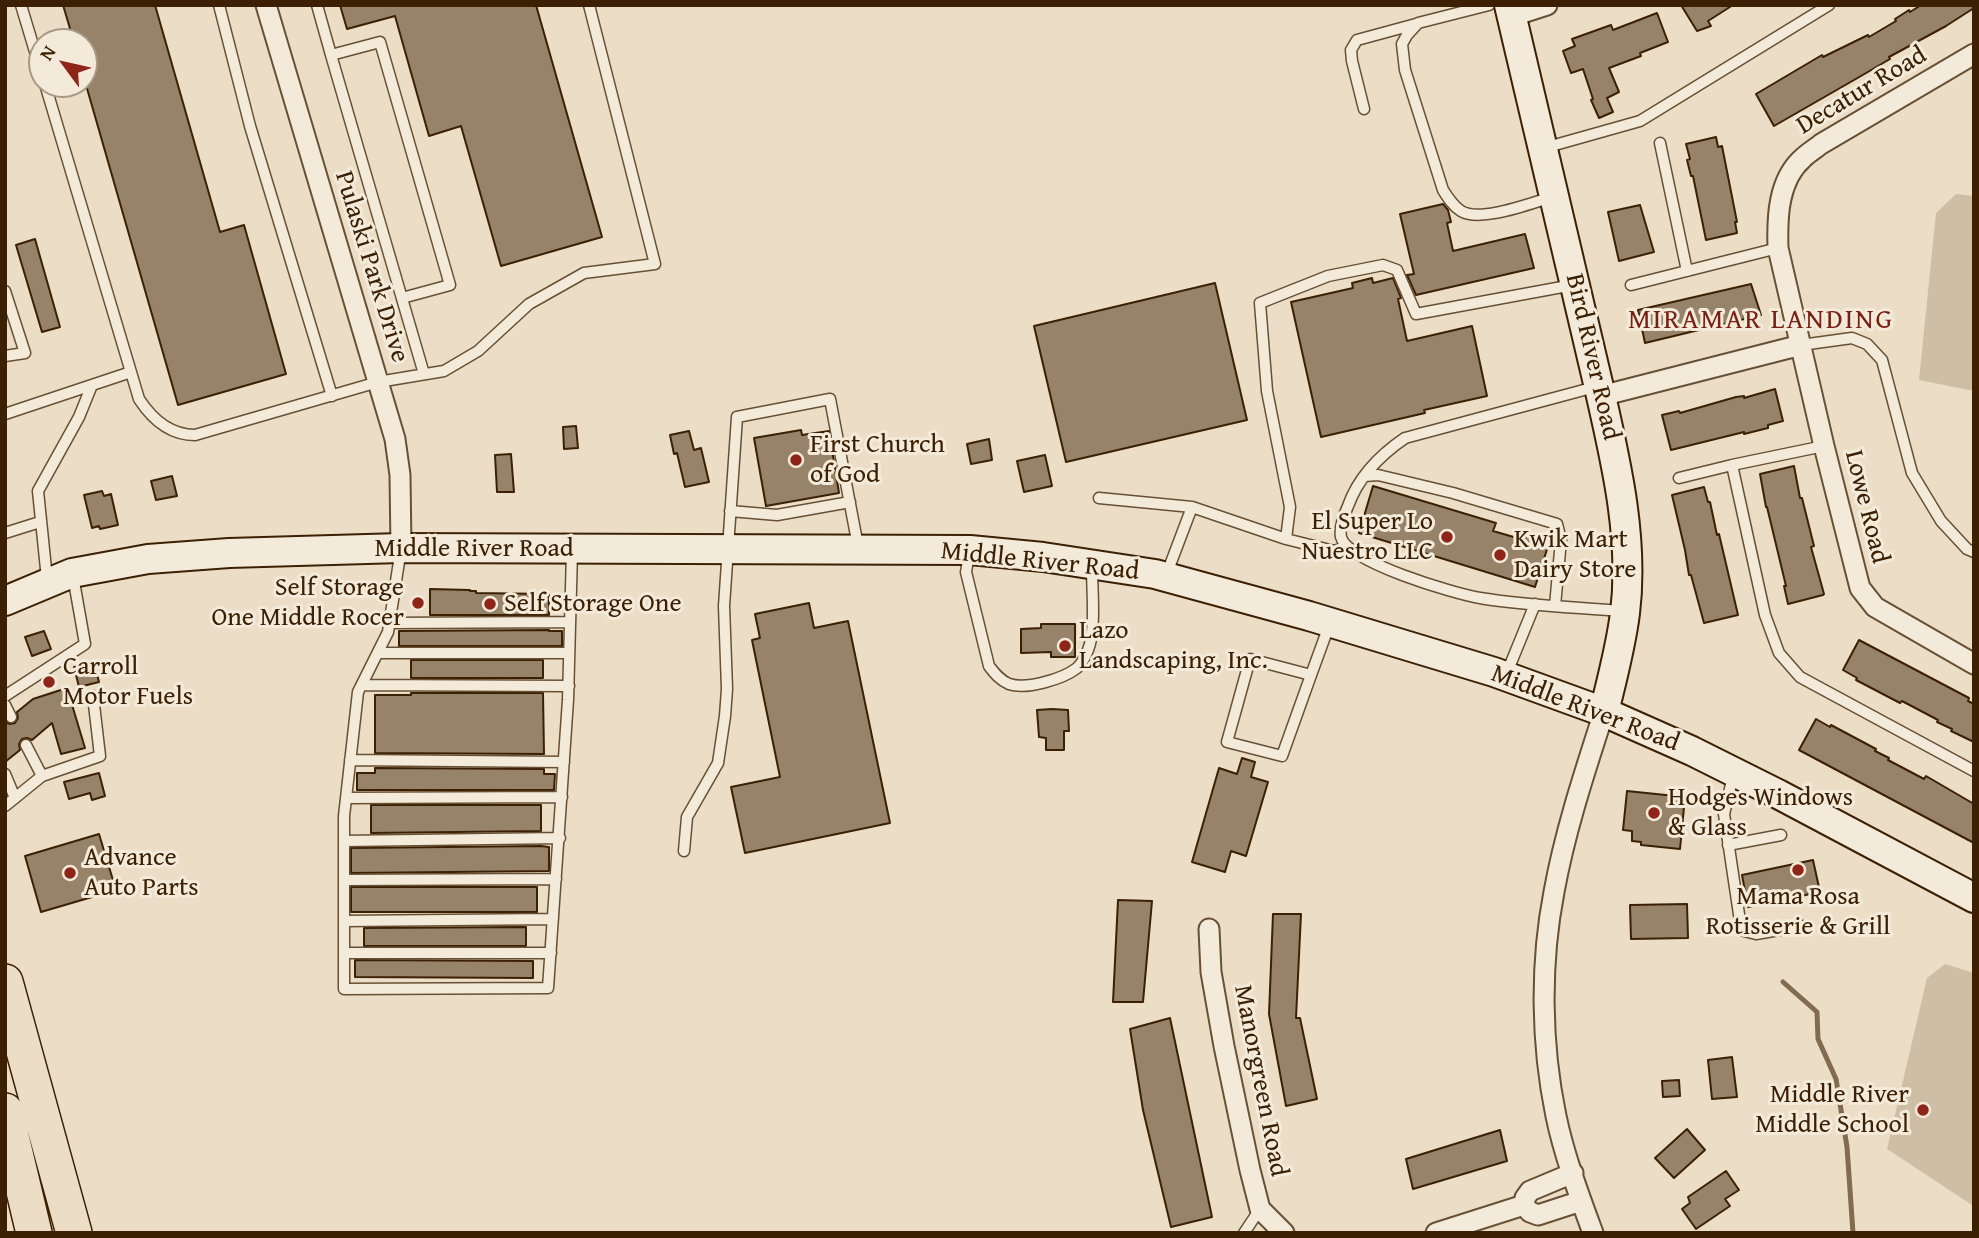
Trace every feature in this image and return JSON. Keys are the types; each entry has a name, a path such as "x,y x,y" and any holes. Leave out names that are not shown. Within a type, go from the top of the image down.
{"highway":[{"path":"5,982 74,1233"},
{"path":"5,1111 34,1233"}],"street":[{"name":"Pulaski Park Drive","path":"266,5 395,439 400,475 401,548"},
{"path":"1504,9 1547,5"},
{"name":"Bird River Road","path":"1504,9 1544,148 1613,447 1623,507 1627,559 1626,611 1604,712"},
{"name":"Decatur Road","path":"1801,345 1777,248 1777,219 1781,194 1801,159 1821,144 1974,54"},
{"path":"1600,391 1801,345"},
{"name":"Lowe Road","path":"1801,345 1860,588 1875,607 1974,664"},
{"name":"Middle River Road","path":"5,601 60,578 148,559 229,553 401,548 970,550 1092,564 1165,577 1330,622 1505,676 1604,712 1735,772 1974,898"},
{"path":"1593,1233 1556,1116 1548,1059 1544,989 1548,928 1554,890 1581,783 1604,712"},
{"name":"Manorgreen Road","path":"1209,929 1211,972 1224,1045 1260,1209 1284,1233"},
{"path":"1573,1173 1530,1191 1524,1205 1530,1212 1538,1215 1581,1201"},
{"path":"1436,1233 1524,1205"}],"lane":[{"path":"22,5 29,28"},
{"path":"219,5 250,126 332,396"},
{"path":"317,5 424,374"},
{"path":"49,98 139,398 147,412 169,430 183,435 195,435 378,382 444,370 478,351 529,304 584,273 655,264 589,5"},
{"path":"1544,148 1640,121 1829,5"},
{"path":"1364,109 1352,61 1351,50 1357,40 1418,23 1504,9"},
{"path":"1418,23 1402,44 1405,70 1444,190 1452,203 1462,212 1485,215 1555,197"},
{"path":"331,55 380,42 450,285 402,298"},
{"path":"1660,143 1687,271"},
{"path":"1631,285 1777,248"},
{"path":"1286,539 1290,507 1267,391 1260,303 1328,276 1382,265 1398,270 1416,314 1575,285"},
{"path":"5,291 25,353 5,356"},
{"path":"1801,345 1852,338 1867,344 1882,359 1912,473 1941,521 1967,549 1974,552"},
{"path":"5,414 131,372"},
{"path":"5,696 85,644 40,522 38,491 79,417 92,385"},
{"path":"1600,391 1405,438 1386,450 1371,467 1350,500 1342,521 1341,537 1347,547 1363,559 1453,592 1477,598 1626,611"},
{"path":"684,851 687,817 718,763 725,716 727,689 724,606 737,418 830,399 859,550"},
{"path":"1679,478 1824,446"},
{"path":"1732,465 1765,615 1779,653 1800,677 1974,771"},
{"path":"1366,476 1378,475 1440,490 1557,524 1561,540 1555,606"},
{"path":"1099,498 1192,507 1286,539 1334,551 1347,547"},
{"path":"730,512 777,516 850,502"},
{"path":"1165,577 1192,507"},
{"path":"5,533 40,522"},
{"path":"401,548 388,632 358,692 346,798 344,989 548,988 569,686 572,549"},
{"path":"970,550 967,572 989,666 995,675 1011,685 1041,683 1066,674 1078,667 1088,653 1091,640 1092,564"},
{"path":"1505,676 1535,604"},
{"path":"390,623 570,622"},
{"path":"1311,675 1250,659 1227,742 1282,756 1330,622"},
{"path":"378,653 569,653"},
{"path":"362,684 569,686"},
{"path":"5,806 42,776 100,755 93,696"},
{"path":"5,705 11,717"},
{"path":"26,745 42,776"},
{"path":"350,760 564,762"},
{"path":"1735,772 1724,814 1740,921 1744,931 1756,934 1802,926"},
{"path":"5,774 15,797"},
{"path":"346,798 562,797"},
{"path":"1728,845 1781,835"},
{"path":"344,841 559,838"},
{"path":"344,880 556,879"},
{"path":"344,921 553,919"},
{"path":"344,953 551,953"},
{"path":"1244,1233 1260,1209"}],"shaded area":[{"path":"1956,194 1974,196 1974,391 1919,380 1936,213"},
{"path":"1945,964 1974,973 1972,1205 1887,1149 1927,978"}],"building":[{"path":"63,5 155,5 220,232 244,225 286,374 178,405 90,98 98,98 98,28 70,28"},
{"path":"340,5 536,5 602,237 501,266 461,126 429,136 395,16 347,29"},
{"path":"1681,5 1733,5 1708,21 1711,26 1697,31"},
{"path":"1921,5 1974,5 1974,8 1774,126 1756,94 1822,55 1823,57 1868,35 1869,37"},
{"path":"1657,13 1668,42 1609,68 1619,92 1607,98 1613,112 1599,118 1583,69 1571,73 1563,51 1575,46 1572,39 1611,25 1613,30"},
{"path":"1716,137 1718,147 1722,146 1737,233 1706,240 1693,176 1687,160 1690,159 1686,144"},
{"path":"1443,204 1448,210 1451,222 1447,223 1453,251 1525,234 1534,268 1416,295 1407,275 1414,274 1400,214"},
{"path":"1640,205 1654,252 1619,261 1608,212"},
{"path":"35,239 60,327 42,332 16,245"},
{"path":"1372,278 1373,283 1393,278 1401,298 1398,299 1407,341 1472,326 1487,396 1321,437 1291,302 1353,288 1352,283"},
{"path":"1215,283 1247,420 1066,462 1034,326"},
{"path":"1751,284 1761,315 1645,343 1638,310"},
{"path":"1775,389 1783,421 1768,425 1768,428 1671,450 1662,415"},
{"path":"576,426 578,448 564,449 563,427"},
{"name":"First Church of God","path":"801,430 802,435 829,431 839,493 766,506 754,438"},
{"path":"689,431 694,450 701,448 709,482 685,487 670,435"},
{"path":"989,439 992,460 971,464 967,444"},
{"path":"511,454 514,492 497,492 495,455"},
{"path":"1045,455 1052,486 1024,492 1017,461"},
{"path":"1794,466 1824,594 1788,604 1760,474"},
{"path":"172,476 177,496 156,500 151,481"},
{"path":"1373,486 1496,523 1493,531 1524,540 1526,532 1550,540 1535,587 1359,533"},
{"path":"1704,487 1717,535 1719,534 1738,615 1704,623 1689,575 1672,495"},
{"path":"102,491 104,496 111,494 118,525 92,528 84,495"},
{"name":"Self Storage One","path":"430,589 549,594 549,615 430,615"},
{"path":"809,603 814,628 848,621 890,823 745,853 731,787 780,777 752,640 760,638 755,614"},
{"path":"1041,624 1075,624 1075,657 1051,657 1051,652 1021,653 1021,629 1041,628"},
{"path":"44,631 51,649 32,656 25,637"},
{"path":"399,631 562,631 562,646 399,646"},
{"path":"1859,640 1969,698 1968,701 1974,704 1974,742 1902,701 1900,703 1856,680 1857,678 1843,670"},
{"path":"411,660 543,660 543,678 411,678"},
{"path":"94,662 99,682 79,687 74,667"},
{"path":"67,688 85,748 61,754 52,723 32,740 22,739 20,750 5,762 5,722 15,723 17,712 33,699"},
{"path":"543,693 544,754 375,753 375,695"},
{"path":"1037,710 1068,710 1069,731 1064,731 1064,750 1046,750 1046,738 1039,737"},
{"path":"1816,719 1974,804 1974,843 1799,750"},
{"path":"1242,758 1255,762 1251,777 1268,782 1246,856 1231,851 1225,872 1192,862 1219,768 1237,774"},
{"path":"375,768 544,769 544,774 555,774 554,790 357,790 357,773 375,773"},
{"path":"99,773 105,796 92,800 90,793 69,799 64,782"},
{"name":"Hodges Windows & Glass","path":"1627,791 1685,797 1680,849 1641,845 1641,842 1632,841 1632,831 1623,830"},
{"path":"371,805 541,805 541,831 371,833"},
{"name":"Advance Auto Parts","path":"99,834 116,890 41,912 25,856"},
{"path":"549,847 549,871 351,873 351,848"},
{"path":"1813,860 1820,892 1748,907 1742,875"},
{"path":"351,887 537,887 537,912 351,912"},
{"path":"1118,900 1152,901 1143,1002 1113,1002"},
{"path":"1687,904 1688,938 1631,939 1630,905"},
{"path":"1273,914 1301,914 1296,1018 1300,1018 1317,1099 1286,1106 1269,1014"},
{"path":"526,927 526,946 364,946 364,928"},
{"path":"355,960 533,961 533,978 355,977"},
{"path":"1170,1018 1212,1217 1171,1227 1143,1110 1130,1029"},
{"path":"1732,1057 1737,1097 1712,1099 1708,1060"},
{"path":"1679,1080 1680,1096 1663,1097 1662,1081"},
{"path":"1687,1129 1705,1150 1674,1178 1655,1158"},
{"path":"1500,1130 1507,1161 1413,1189 1406,1159"},
{"path":"1726,1171 1739,1190 1725,1199 1730,1206 1696,1229 1682,1209 1690,1203 1688,1197"}],"waterway":[{"path":"1783,982 1817,1012 1818,1039 1836,1079 1847,1147 1853,1233"}],"place":[{"name":"First Church of God","path":"796,460"},
{"name":"El Super Lo Nuestro LLC","path":"1447,537"},
{"name":"Kwik Mart Dairy Store","path":"1500,555"},
{"name":"Self Storage One Middle Rocer","path":"418,603"},
{"name":"Self Storage One","path":"490,604"},
{"name":"Lazo Landscaping, Inc.","path":"1065,646"},
{"name":"Carroll Motor Fuels","path":"49,682"},
{"name":"Hodges Windows & Glass","path":"1654,813"},
{"name":"Mama Rosa Rotisserie & Grill","path":"1798,870"},
{"name":"Advance Auto Parts","path":"70,873"},
{"name":"Middle River Middle School","path":"1923,1110"}],"district":[{"name":"MIRAMAR LANDING","path":"1761,321"}]}
